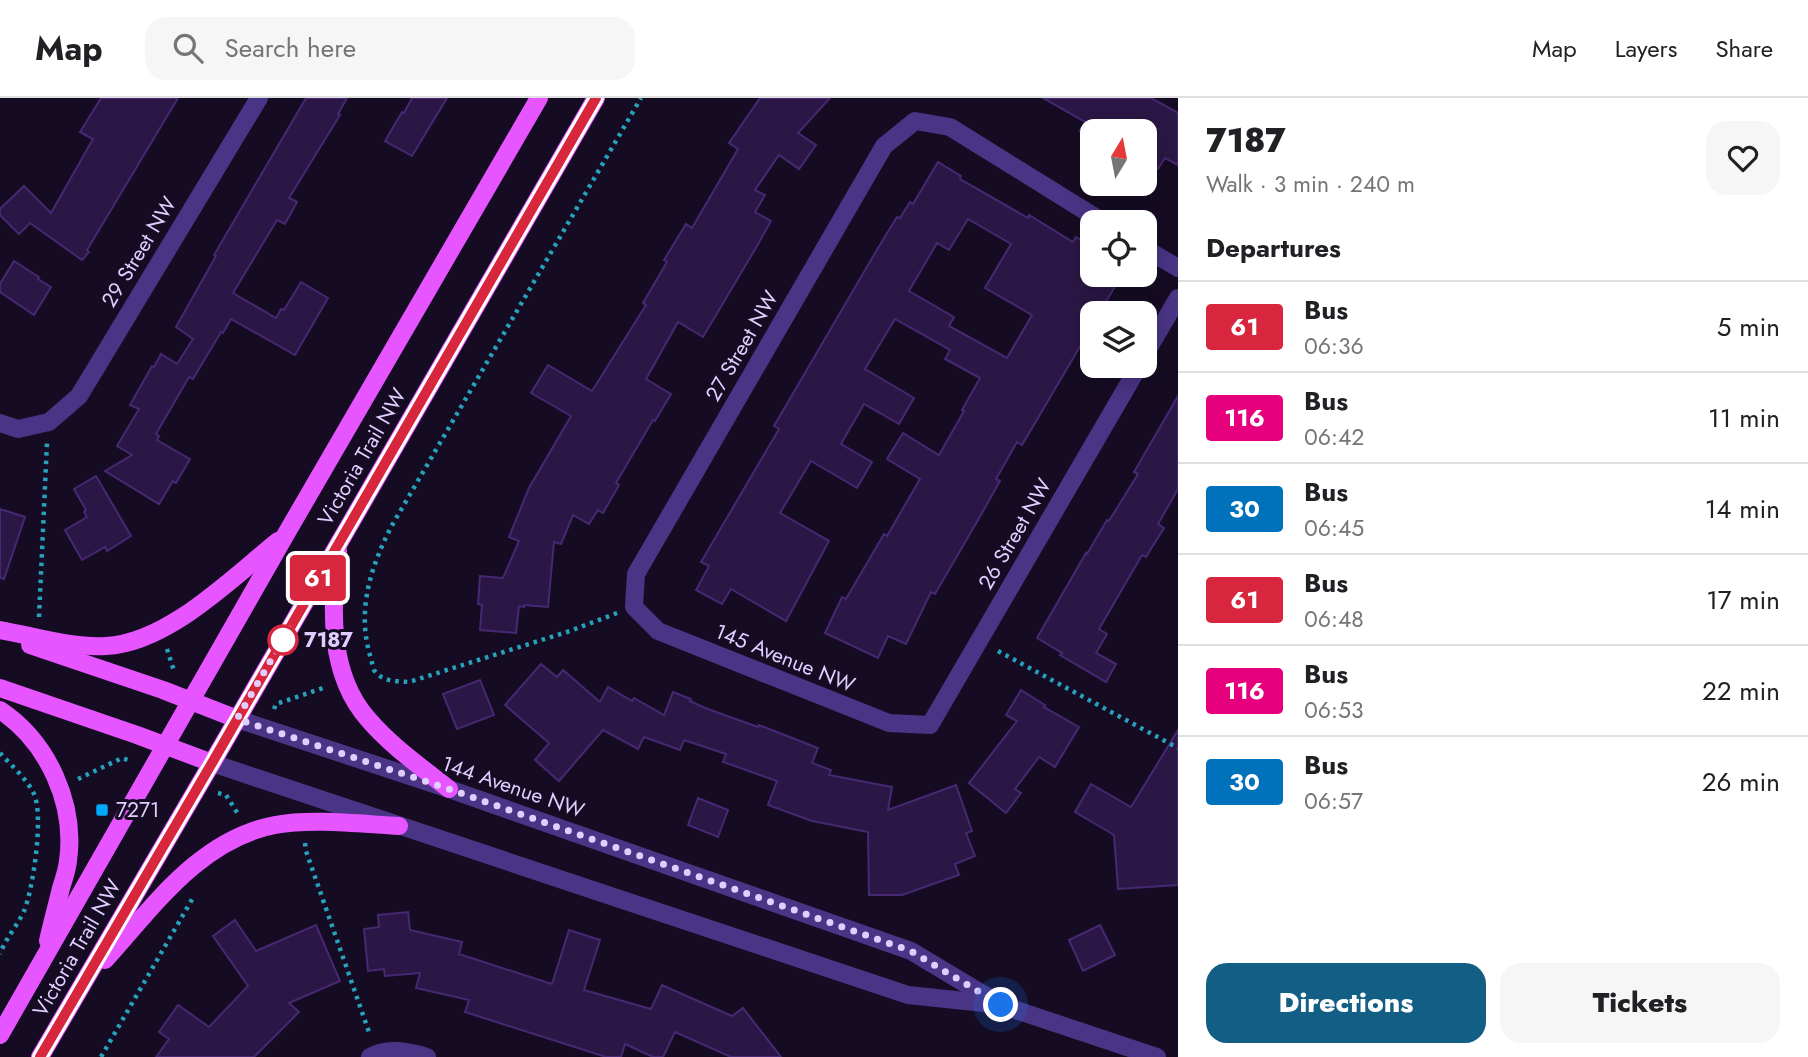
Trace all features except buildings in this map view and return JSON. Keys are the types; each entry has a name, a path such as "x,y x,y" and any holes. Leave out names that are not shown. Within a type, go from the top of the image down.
{"main road":[{"name":"Victoria Trail NW","path":"0,1035 190,700 539,98"},
{"name":"Victoria Trail NW","path":"40,1057 596,98"},
{"path":"0,632 77,645 107,646 135,642 160,632 203,602 286,534"},
{"path":"339,541 334,629 338,657 354,701 384,737 449,789"},
{"name":"144 Avenue NW","path":"0,632 237,719"},
{"name":"144 Avenue NW","path":"0,688 212,763"},
{"path":"0,710 41,750 60,787 69,817 68,861 41,964"},
{"path":"81,986 198,861 249,831 277,824 316,822 399,826"}],"street":[{"name":"29 Street NW","path":"49,422 79,396 259,98"},
{"name":"27 Street NW","path":"634,607 636,574 884,146 915,121 950,127 1084,210"},
{"path":"1157,256 1178,268"},
{"path":"1157,334 1178,298"},
{"name":"26 Street NW","path":"930,725 1132,378"},
{"path":"0,423 18,429 49,422"},
{"name":"145 Avenue NW","path":"634,607 658,631 876,718 889,723 930,725"},
{"name":"144 Avenue NW","path":"237,719 449,789 911,951 1001,1005"},
{"name":"144 Avenue NW","path":"212,763 908,995 1001,1005 1157,1057"},
{"path":"373,1055 402,1051 427,1057"}],"path":[{"path":"634,607 570,631 409,682 390,681 378,675 374,670 365,628 369,581 378,553 391,527 641,98"},
{"path":"39,617 49,422"},
{"path":"979,640 1178,748"},
{"path":"165,645 174,671"},
{"path":"264,727 276,704 332,685"},
{"path":"0,753 35,796 37,814 31,890 22,916 0,954"},
{"path":"71,782 122,758"},
{"path":"239,772 226,795 241,819"},
{"path":"305,843 373,1055"},
{"path":"102,1057 199,889"}],"bus line":[{"name":"61","path":"40,1057 596,98"}],"place":[{"name":"7187","path":"283,640"},
{"name":"7271","path":"102,810"}],"route":[{"path":"283,640 289,629 237,719 449,789 911,951 1001,1005"}]}
